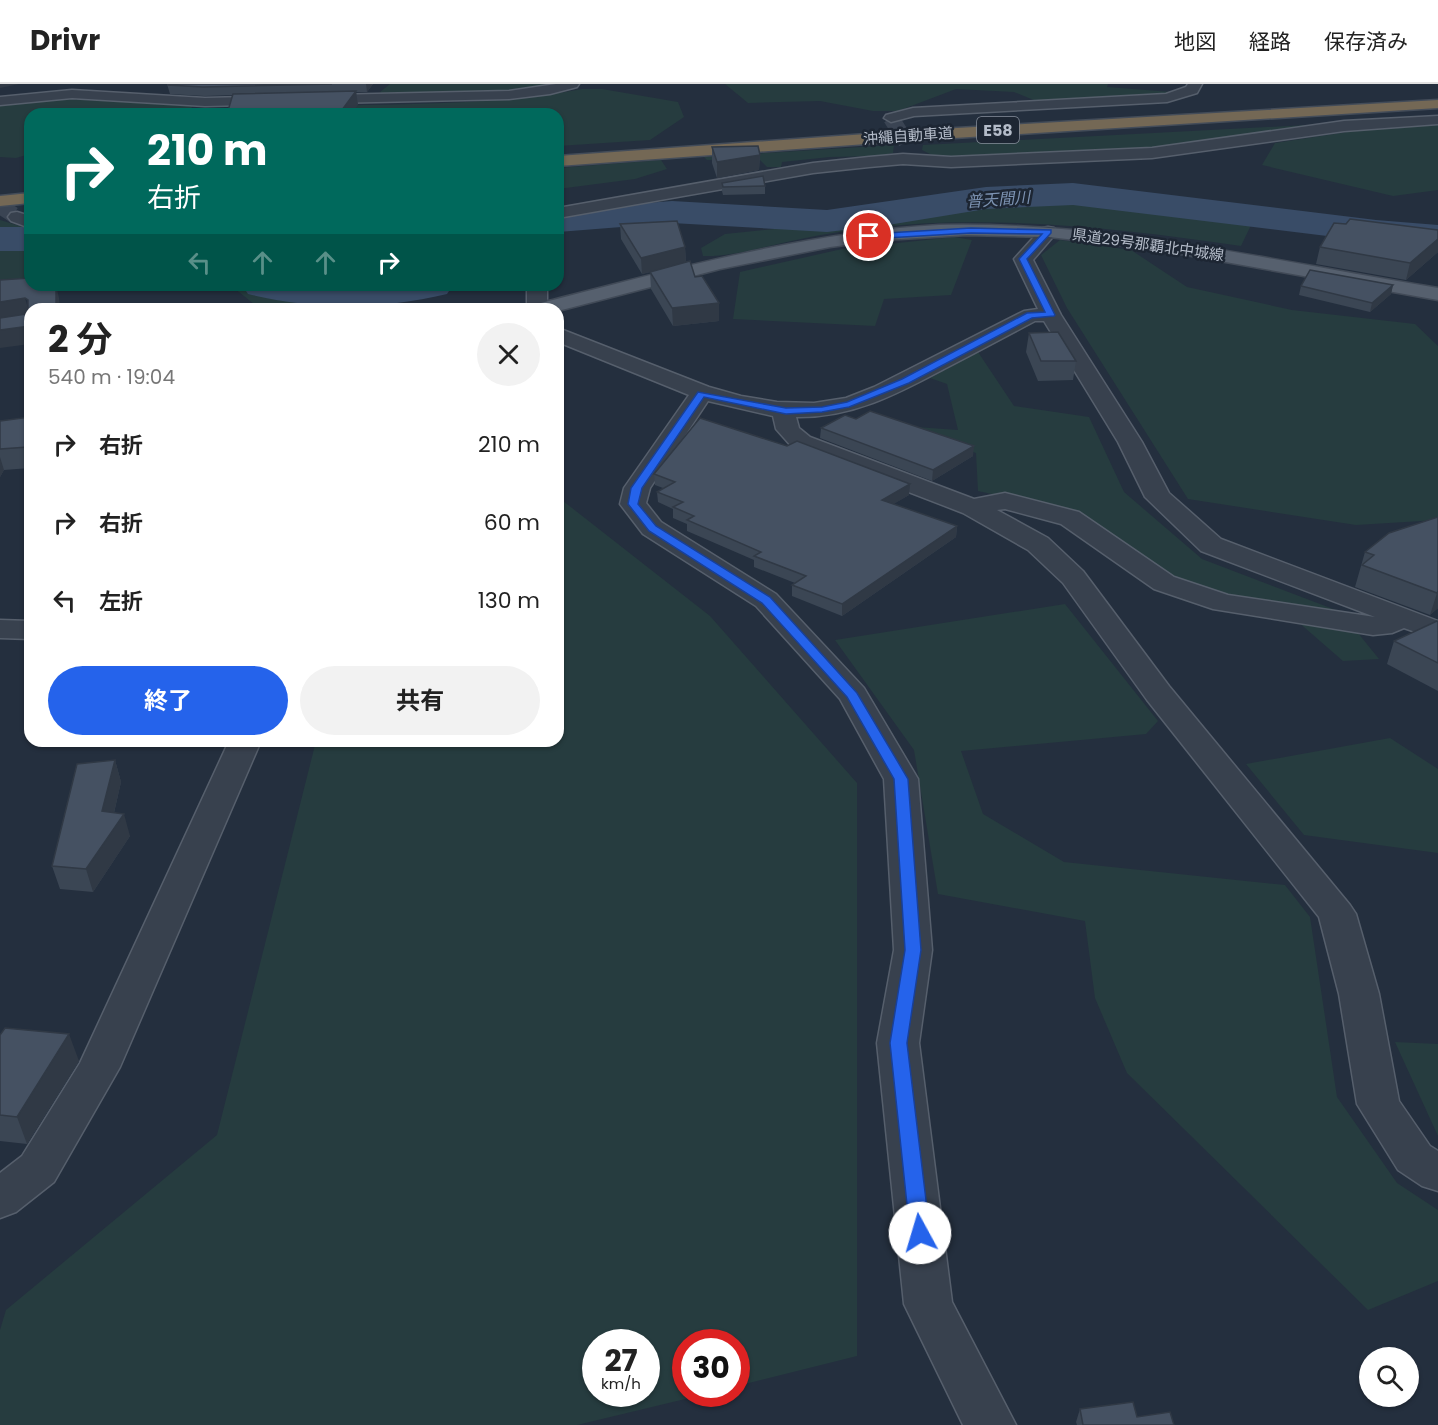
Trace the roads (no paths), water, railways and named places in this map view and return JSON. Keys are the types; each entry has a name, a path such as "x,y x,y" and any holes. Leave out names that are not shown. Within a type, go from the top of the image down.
{"highway":[{"name":"沖縄自動車道","path":"564,152 878,128 1438,96"},
{"name":"沖縄自動車道","path":"564,161 922,135 1438,104"},
{"path":"1212,117 1257,119 1438,113"},
{"path":"0,201 24,199"}],"main road":[{"name":"県道29号那覇北中城線","path":"564,303 715,266 830,241 929,232 1048,232 1166,245 1438,294"}],"street":[{"path":"72,94 83,84"},
{"path":"206,102 217,84"},
{"path":"368,100 383,84"},
{"path":"0,101 72,94 206,102 368,100 509,95 550,90 572,84"},
{"path":"891,118 913,112 1167,98 1192,90 1195,84"},
{"path":"564,212 813,168 903,159 951,162 1152,153 1344,126 1438,120"},
{"path":"903,159 906,142"},
{"path":"1048,232 1023,259 1051,315 1130,442 1158,497 1211,545 1438,631"},
{"path":"564,337 701,394 786,411 822,410 849,405 906,381 1030,315 1051,315"},
{"path":"701,394 637,488 633,504 652,528 766,600 853,696 901,779 913,950 898,1043 928,1304 990,1425"},
{"path":"786,411 785,424 792,435 801,442 972,507 1038,544 1073,577 1158,693 1336,914 1359,994 1378,1104 1414,1158 1438,1173"},
{"path":"972,507 1005,501 1070,518 1164,583 1223,603 1373,626 1412,622"},
{"path":"0,629 24,630"},
{"path":"0,1199 38,1169 99,1067 242,747"}],"waterway":[{"name":"普天間川","path":"564,221 672,212 827,221 888,214 986,198 1073,194 1376,231 1438,236"},
{"name":"普天間川","path":"0,239 24,239"},
{"name":"普天間川","path":"296,291 348,295 399,291"}],"tunnel":[{"path":"891,118 906,142"},
{"path":"0,206 17,217"}]}
